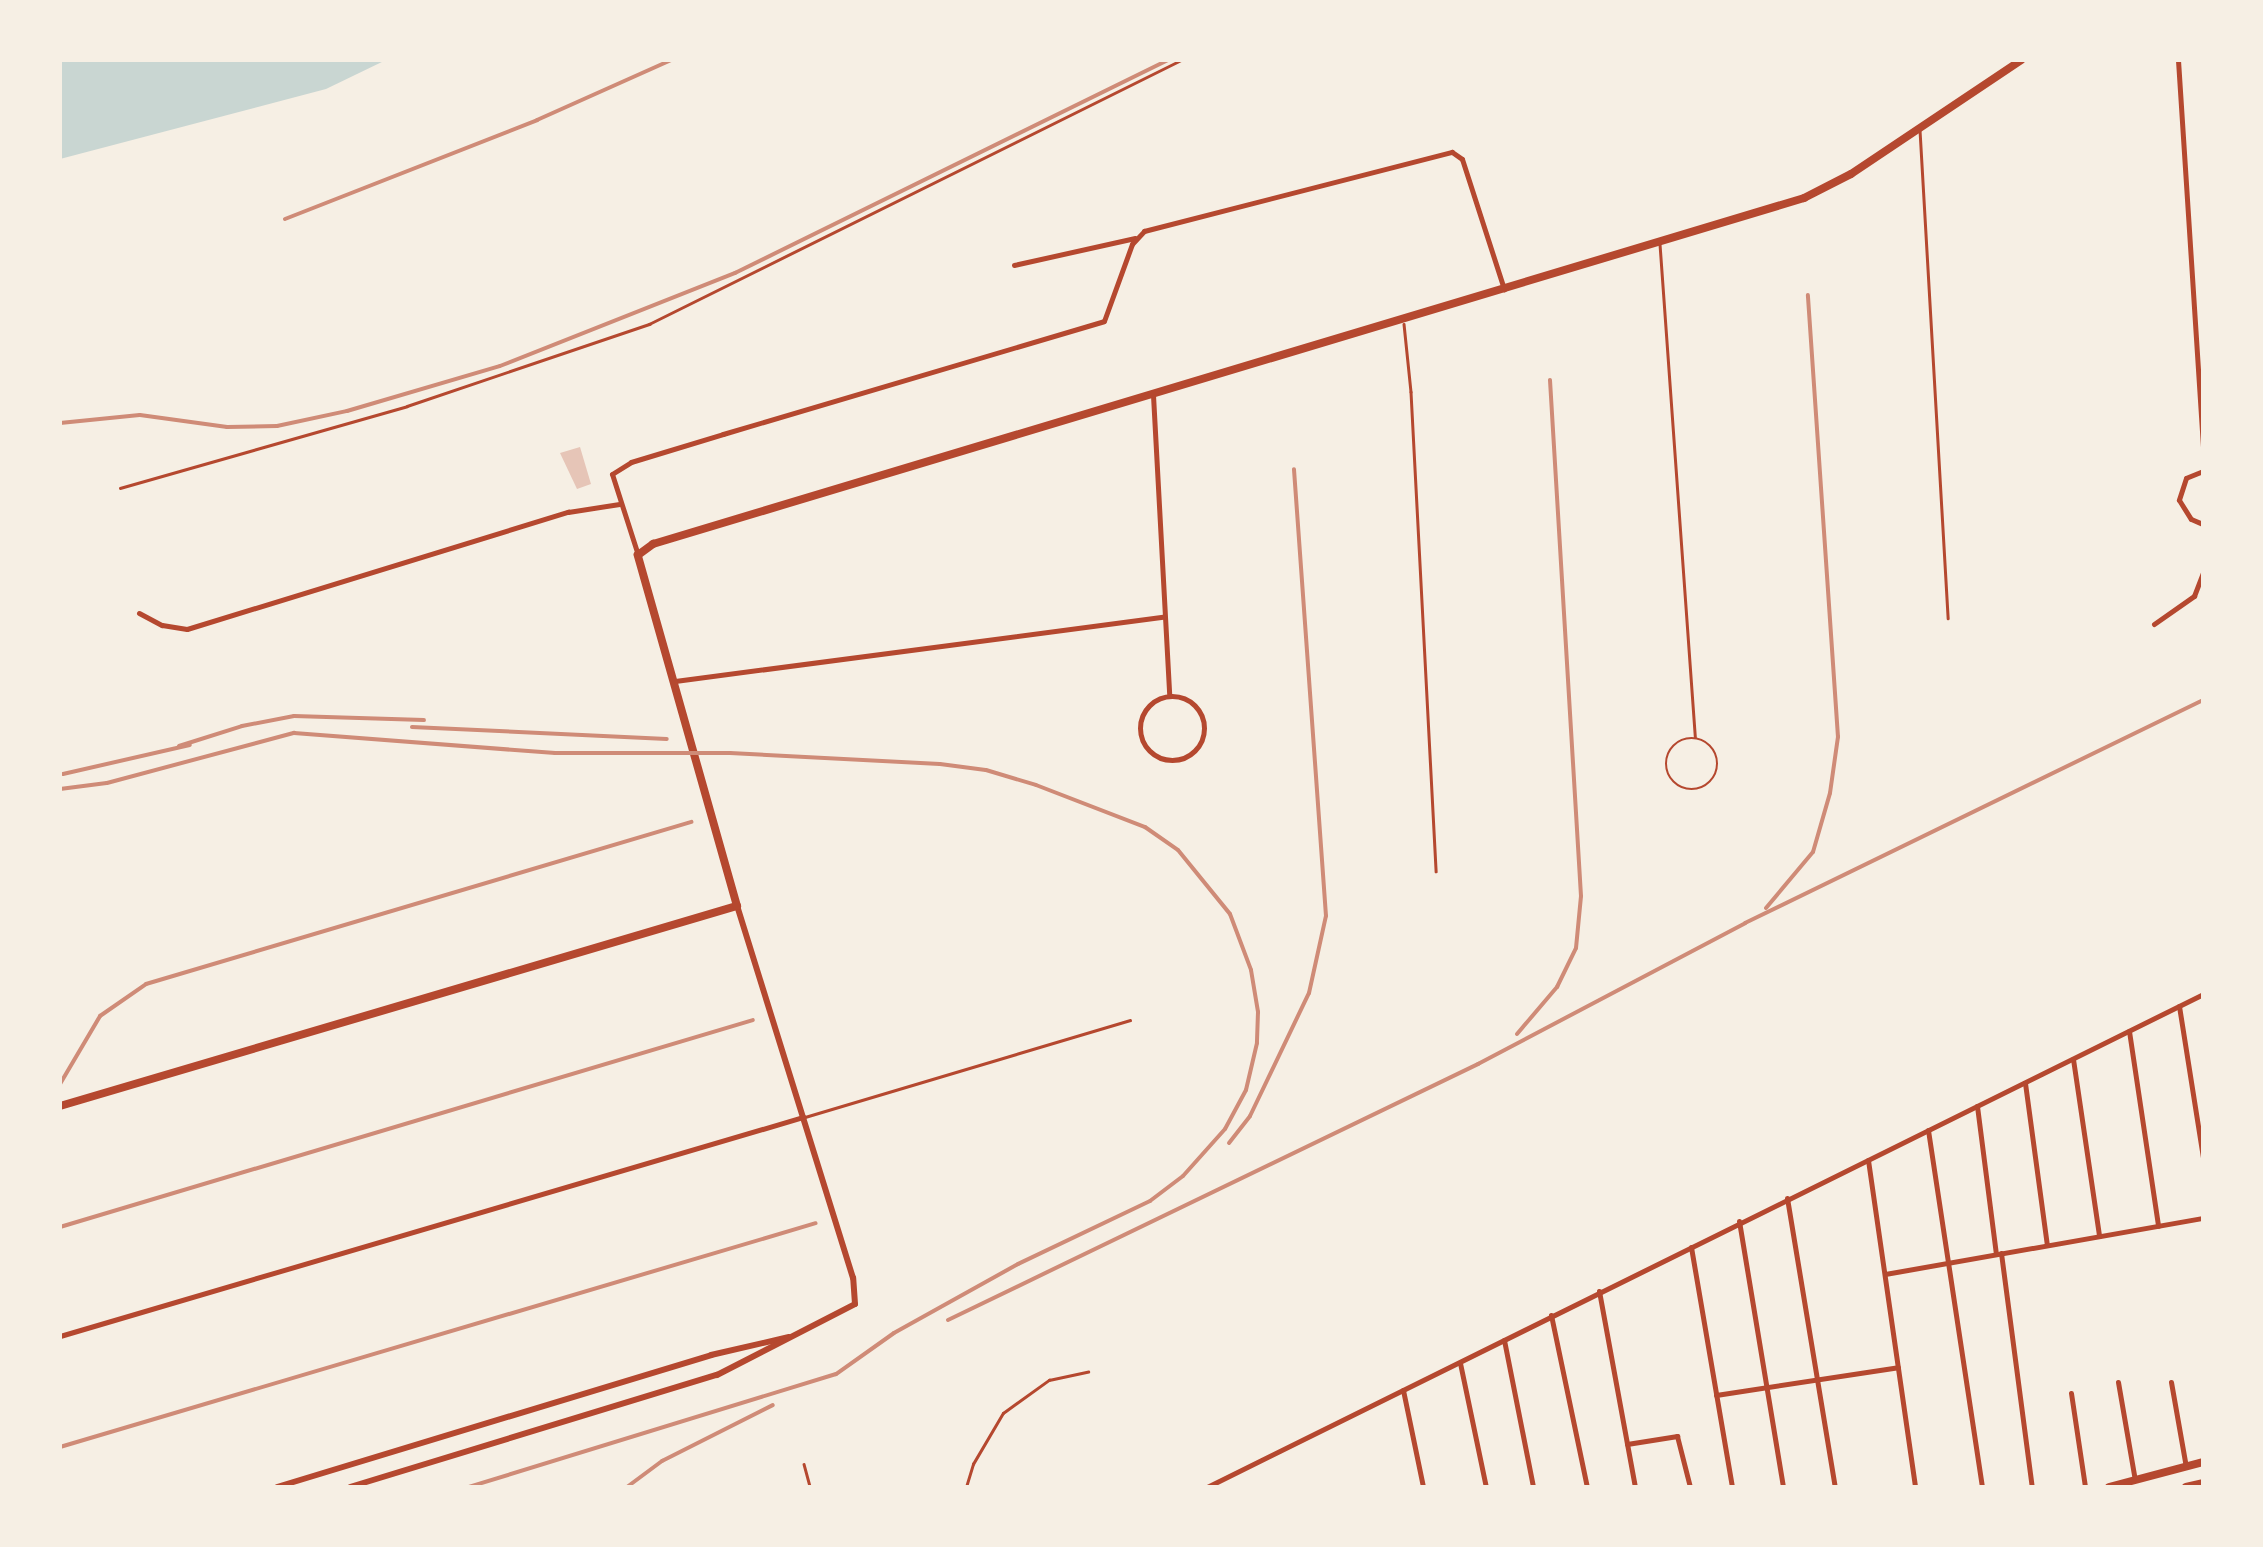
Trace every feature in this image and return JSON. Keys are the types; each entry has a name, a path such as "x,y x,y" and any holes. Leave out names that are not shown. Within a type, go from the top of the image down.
{"main road":[{"path":"60,1106 736,906 638,555 653,544 1660,243 1827,188 2021,60"},
{"path":"2108,1487 2203,1462"},
{"path":"2186,1487 2199,1485"}],"street":[{"path":"2178,60 2203,451"},
{"path":"1014,264 1135,238 1144,231 1452,152 1462,159 1504,289"},
{"path":"638,555 612,474 631,462 1104,320 1135,238"},
{"path":"1153,394 1162,617 1170,695"},
{"path":"2203,470 2186,478 2179,500 2191,520 2203,524"},
{"path":"139,614 162,625 187,630 568,512 619,504"},
{"path":"2154,624 2194,596 2203,573"},
{"path":"673,682 1162,617"},
{"path":"1170,695 1198,708 1204,729 1202,739 1189,756 1168,761 1149,752 1139,733 1143,712 1170,695"},
{"path":"350,1487 717,1376 851,1308 857,1292 736,906"},
{"path":"1207,1487 2203,994"},
{"path":"2179,1006 2203,1156"},
{"path":"2128,1031 2158,1226"},
{"path":"2072,1059 2099,1236"},
{"path":"2024,1082 2047,1245"},
{"path":"1977,1106 2032,1487"},
{"path":"60,1336 803,1117"},
{"path":"1928,1130 1982,1487"},
{"path":"1868,1160 1916,1485"},
{"path":"1787,1198 1835,1487"},
{"path":"1885,1274 2203,1218"},
{"path":"1739,1221 1783,1487"},
{"path":"1692,1248 1732,1487"},
{"path":"1599,1291 1635,1487"},
{"path":"1551,1314 1587,1487"},
{"path":"277,1487 711,1355 800,1335"},
{"path":"1504,1340 1533,1487"},
{"path":"1460,1362 1486,1487"},
{"path":"1716,1395 1898,1367"},
{"path":"2118,1382 2135,1480"},
{"path":"2172,1382 2186,1467"},
{"path":"1403,1390 1422,1487"},
{"path":"2070,1393 2084,1487"},
{"path":"1627,1444 1677,1436 1690,1487"}],"lane":[{"path":"120,488 407,406 649,324 1181,60"},
{"path":"1920,128 1948,618"},
{"path":"1660,243 1696,738"},
{"path":"1403,320 1411,392 1436,871"},
{"path":"1696,738 1715,750 1717,774 1710,783 1688,790 1669,778 1667,754 1674,744 1696,738"},
{"path":"803,1117 1130,1020"},
{"path":"966,1487 974,1464 1003,1412 1049,1380 1088,1372"},
{"path":"804,1464 810,1487"}],"shaded area":[{"path":"60,60 386,60 326,89 60,159"}],"building":[{"path":"580,447 591,484 577,489 560,453"}],"railway":[{"path":"285,219 537,120 671,60"},
{"path":"60,423 140,415 227,427 277,426 347,411 500,366 735,273 1167,60"},
{"path":"1766,908 1813,852 1830,793 1838,737 1808,295"},
{"path":"1517,1034 1557,987 1576,948 1581,896 1550,380"},
{"path":"1229,1143 1250,1116 1309,993 1326,916 1294,469"},
{"path":"948,1320 1478,1064 1745,923 2203,700"},
{"path":"179,746 242,726 294,716 424,720"},
{"path":"412,727 667,739"},
{"path":"60,789 107,783 294,733 555,753 730,753 940,764 986,770 1036,785 1145,827 1178,850 1230,914 1251,970 1258,1012 1257,1043 1246,1090 1225,1129 1183,1176 1150,1201 1018,1264 894,1333 836,1374 469,1487"},
{"path":"63,774 190,745"},
{"path":"60,1084 100,1016 146,984 691,822"},
{"path":"60,1227 753,1020"},
{"path":"60,1447 816,1223"},
{"path":"627,1487 662,1461 773,1405"}]}
